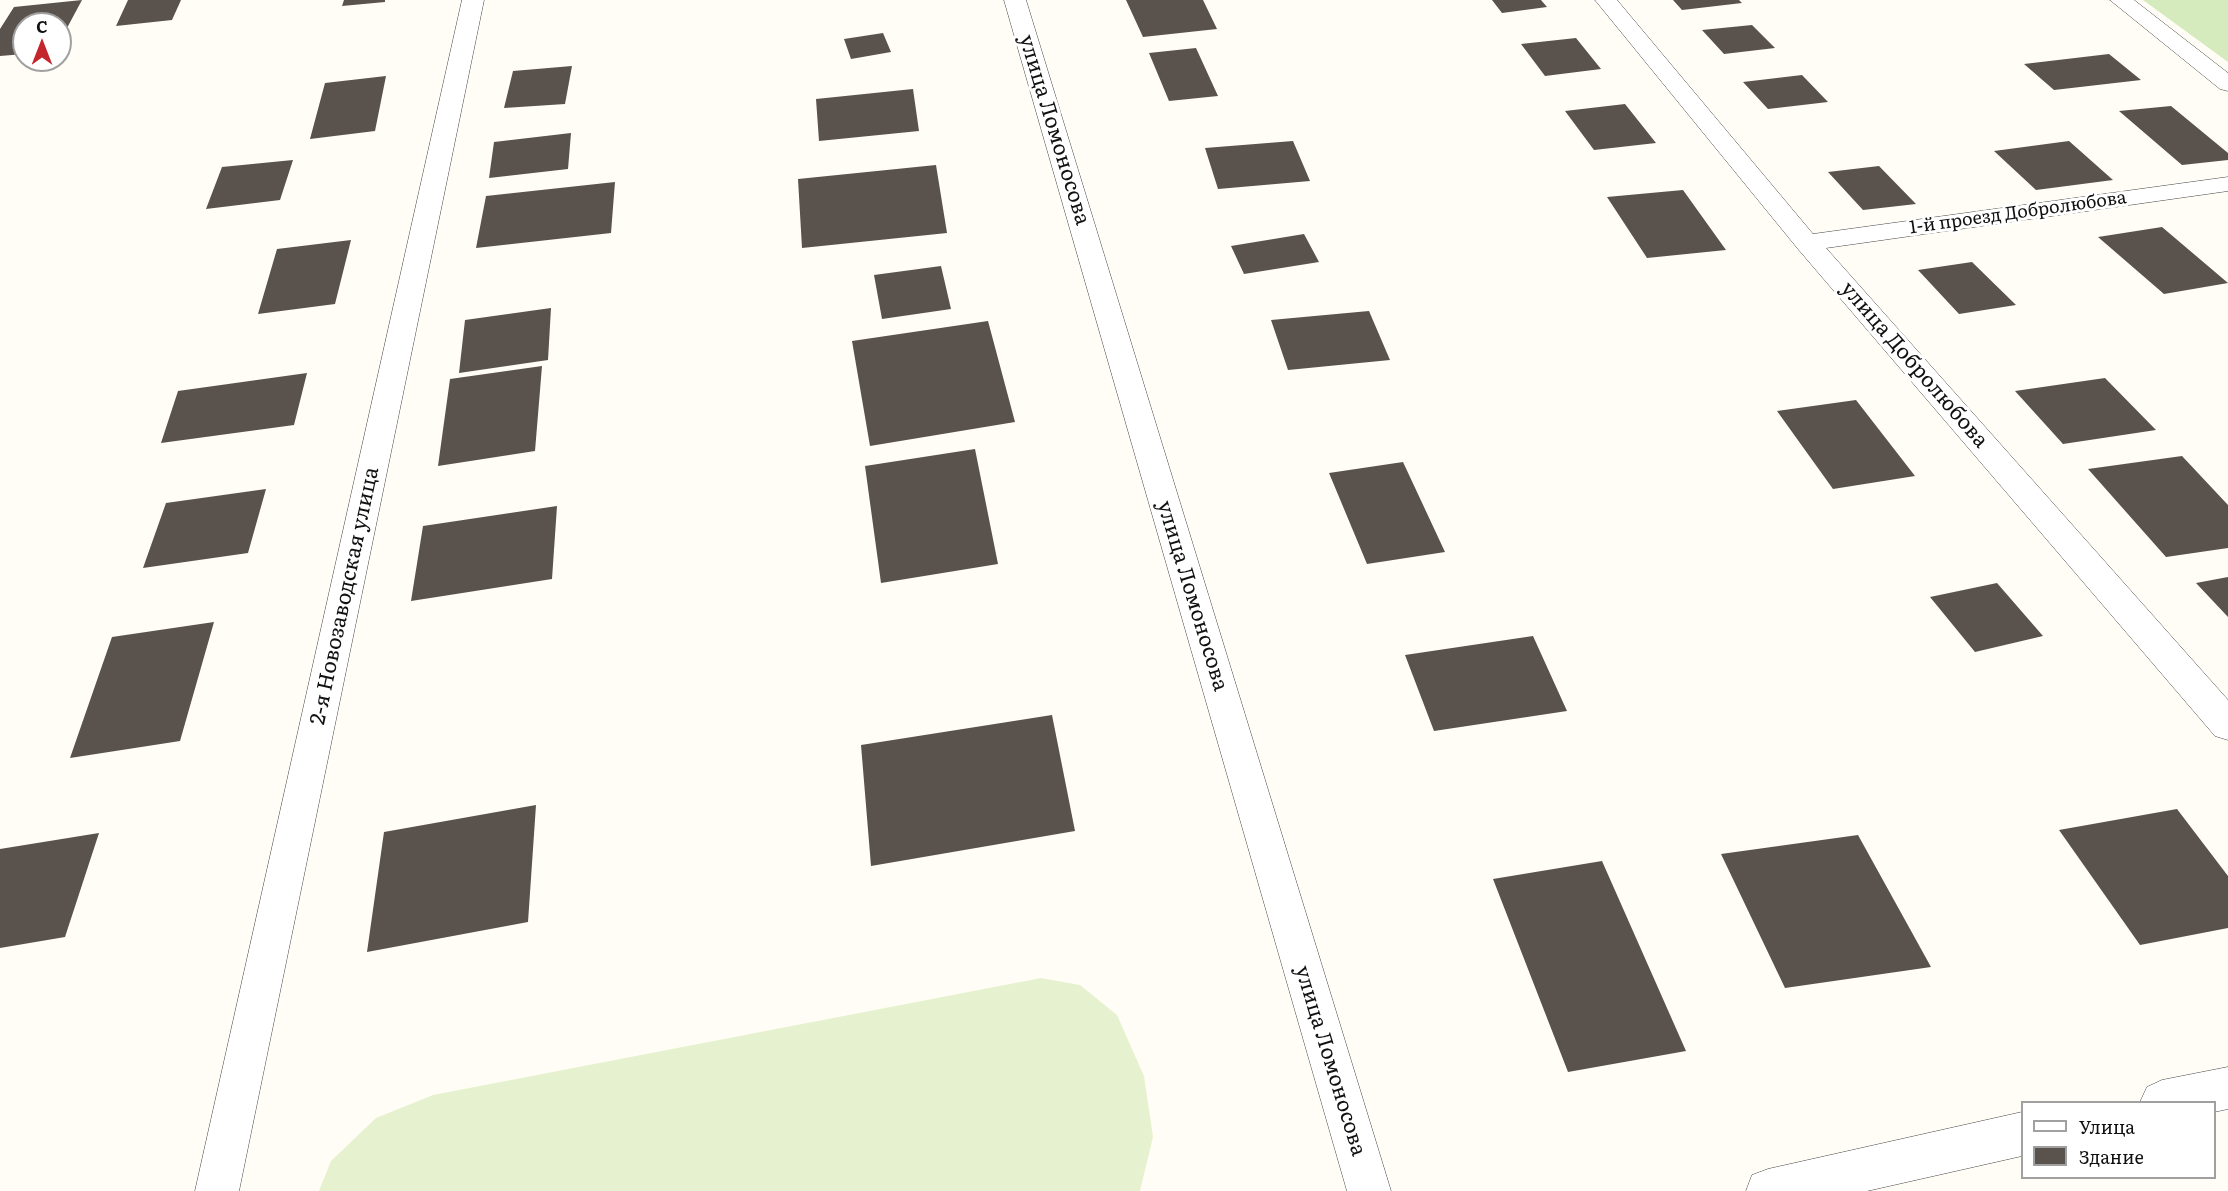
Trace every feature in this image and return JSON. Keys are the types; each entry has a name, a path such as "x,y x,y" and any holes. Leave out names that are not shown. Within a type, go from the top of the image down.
{"street":[{"name":"2-я Новозаводская улица","path":"217,1191 472,0"},
{"name":"улица Ломоносова","path":"1015,0 1369,1191"},
{"name":"улица Добролюбова","path":"1606,0 1807,243 2228,725"},
{"path":"2121,0 2228,84"},
{"name":"1-й проезд Добролюбова","path":"1807,243 2228,183"},
{"path":"2167,1101 2228,1088"},
{"path":"1768,1191 2021,1134"}],"green space":[{"path":"2143,0 2228,0 2228,62"},
{"path":"1041,978 1080,985 1117,1015 1144,1076 1153,1137 1140,1191 319,1191 331,1161 376,1118 433,1095"}],"building":[{"path":"82,0 72,19 72,12 12,12 12,55 0,56 0,29 14,7"},
{"path":"128,0 181,0 172,20 116,26"},
{"path":"344,0 385,0 385,2 342,6"},
{"path":"1126,0 1203,0 1217,29 1143,37"},
{"path":"1492,0 1541,0 1547,7 1502,13"},
{"path":"1673,0 1739,0 1742,3 1682,10"},
{"path":"1752,25 1775,48 1724,54 1702,30"},
{"path":"883,33 891,52 851,59 844,39"},
{"path":"1576,38 1601,69 1545,76 1521,44"},
{"path":"1196,48 1218,96 1169,101 1149,53"},
{"path":"2109,54 2141,80 2054,90 2024,64"},
{"path":"572,66 565,104 504,108 513,71"},
{"path":"1802,75 1828,102 1768,109 1743,82"},
{"path":"386,76 375,131 310,139 325,83"},
{"path":"913,89 919,131 819,141 816,99"},
{"path":"1625,104 1656,143 1594,150 1565,111"},
{"path":"2171,106 2228,153 2228,160 2182,165 2119,111"},
{"path":"571,133 568,169 489,178 494,142"},
{"path":"1293,141 1310,181 1218,189 1205,148"},
{"path":"2069,141 2113,180 2036,190 1994,151"},
{"path":"293,160 280,200 206,209 222,167"},
{"path":"936,165 947,233 802,248 798,179"},
{"path":"1879,166 1916,204 1863,210 1828,172"},
{"path":"615,182 611,233 476,248 486,196"},
{"path":"1683,190 1726,250 1647,258 1607,197"},
{"path":"2162,227 2228,283 2164,294 2098,237"},
{"path":"1304,234 1319,262 1244,274 1231,246"},
{"path":"351,240 335,304 258,314 277,249"},
{"path":"1972,262 2016,305 1959,314 1918,270"},
{"path":"941,266 951,309 882,319 874,275"},
{"path":"551,308 548,360 459,373 465,320"},
{"path":"1369,311 1390,360 1288,370 1271,320"},
{"path":"988,321 1015,422 870,446 852,341"},
{"path":"542,366 535,451 438,466 450,379"},
{"path":"307,373 294,425 161,443 178,391"},
{"path":"2105,378 2156,430 2063,444 2015,391"},
{"path":"1856,400 1915,476 1833,489 1777,411"},
{"path":"975,449 998,564 881,583 865,466"},
{"path":"2182,456 2228,505 2228,548 2166,557 2088,469"},
{"path":"1403,462 1445,552 1367,564 1329,473"},
{"path":"266,489 248,553 143,568 166,503"},
{"path":"557,506 552,579 411,601 423,526"},
{"path":"2228,577 2228,617 2196,583"},
{"path":"1997,583 2043,636 1975,652 1930,597"},
{"path":"214,622 180,741 70,758 112,637"},
{"path":"1533,636 1567,711 1434,731 1405,655"},
{"path":"1052,715 1075,831 871,866 861,745"},
{"path":"536,805 528,922 367,952 384,832"},
{"path":"2177,809 2228,876 2228,928 2140,945 2059,830"},
{"path":"99,833 65,937 0,948 0,849"},
{"path":"1858,835 1931,967 1785,988 1721,854"},
{"path":"1602,861 1686,1051 1568,1072 1493,879"}]}
